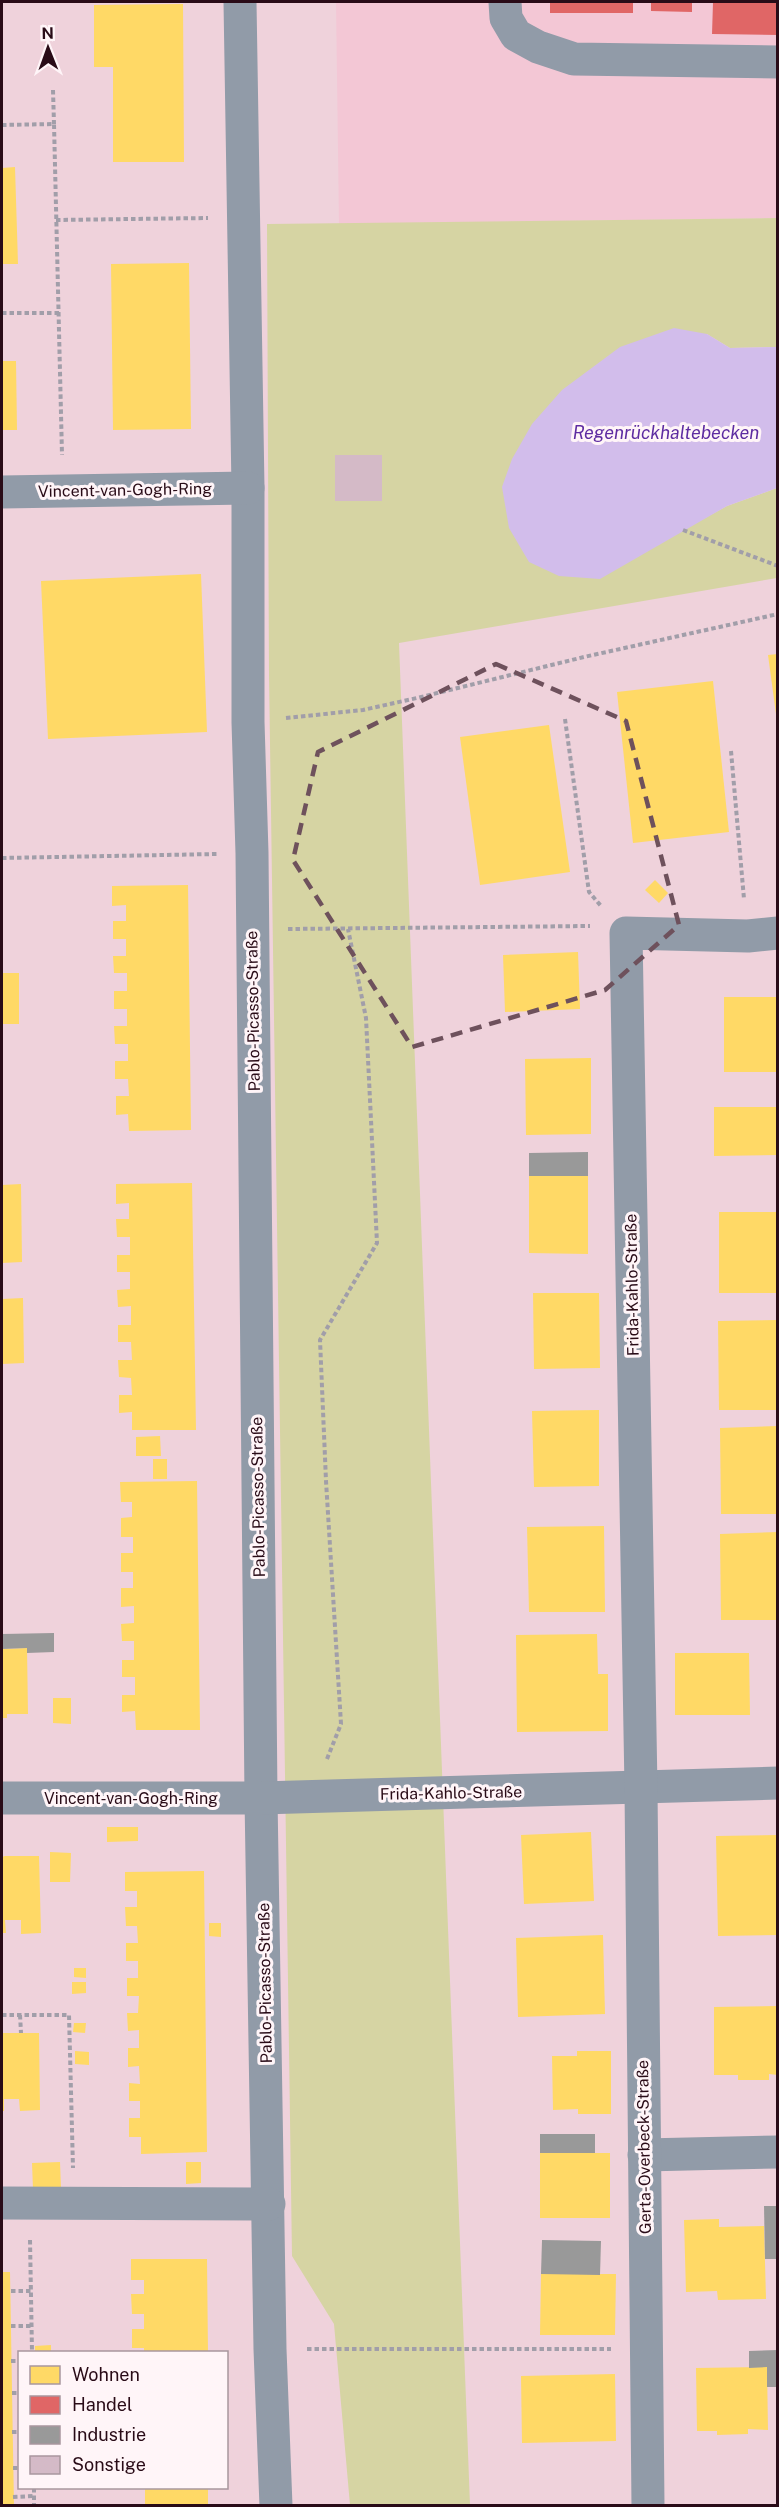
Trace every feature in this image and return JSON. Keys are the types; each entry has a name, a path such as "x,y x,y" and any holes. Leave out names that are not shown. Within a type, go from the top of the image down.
{"street":[{"name":"Pablo-Picasso-Straße","path":"240,2 248,488 248,722 252,853 261,1798 270,2349 276,2505"},
{"path":"504,2 506,18 516,35 538,47 574,59 777,62"},
{"name":"Vincent-van-Gogh-Ring","path":"2,492 248,488"},
{"path":"626,933 763,934"},
{"name":"Frida-Kahlo-Straße","path":"626,933 641,1788"},
{"name":"Frida-Kahlo-Straße","path":"261,1798 777,1783"},
{"name":"Gerta-Overbeck-Straße","path":"641,1788 648,2505"},
{"name":"Vincent-van-Gogh-Ring","path":"2,1798 261,1798"},
{"path":"644,2155 777,2152"},
{"path":"16,2203 269,2204"}],"path":[{"path":"53,90 63,491"},
{"path":"2,125 54,124"},
{"path":"56,220 244,218"},
{"path":"2,313 58,313"},
{"path":"684,531 777,566"},
{"path":"248,722 363,710 777,614"},
{"path":"565,719 589,892 626,933"},
{"path":"731,751 763,934"},
{"path":"2,858 252,853"},
{"path":"252,929 594,926 626,933"},
{"path":"313,1796 341,1724 320,1340 377,1243 366,1018 348,929"},
{"path":"2,2014 69,2015 74,2203"},
{"path":"20,2015 21,2033"},
{"path":"16,2203 31,2290 32,2351"},
{"path":"11,2291 31,2290"},
{"path":"11,2326 32,2326"},
{"path":"270,2349 646,2349"},
{"path":"11,2361 18,2361"},
{"path":"12,2393 18,2393"},
{"path":"12,2432 18,2432"},
{"path":"13,2468 18,2468"},
{"path":"34,2489 34,2505"},
{"path":"13,2497 34,2496"}],"highlighted area":[{"path":"496,664 626,721 679,925 605,990 412,1047 293,860 318,752"}],"shaded area":[{"path":"336,2 777,2 777,218 339,224"},
{"path":"777,218 777,347 730,348 707,334 683,530 727,506 777,488 777,578 399,643 470,2505 350,2505 334,2324 292,2256 269,674 267,224"}],"water":[{"name":"Regenrückhaltebecken","path":"674,328 707,334 730,348 777,347 777,488 727,506 600,579 559,576 529,562 509,528 502,487 512,459 532,424 562,390 620,347"}],"building: Wohnen":[{"path":"183,4 184,162 113,162 113,67 94,67 94,5"},
{"path":"15,167 18,264 2,264 2,168"},
{"path":"189,263 191,429 113,430 111,264"},
{"path":"2,361 16,361 17,430 2,430"},
{"path":"201,574 207,732 48,739 41,581"},
{"path":"778,654 778,714 776,714 768,655"},
{"path":"713,681 729,832 633,843 617,692"},
{"path":"549,725 570,872 480,885 460,737"},
{"path":"655,880 668,893 659,903 645,890"},
{"path":"188,885 191,1130 129,1131 128,1114 116,1115 116,1096 129,1096 128,1079 115,1079 115,1061 128,1061 128,1044 115,1044 114,1026 127,1026 127,1009 114,1009 114,991 127,991 127,973 114,973 113,956 126,956 126,939 113,939 113,921 126,921 126,905 112,906 112,886"},
{"path":"578,952 580,1009 505,1012 503,955"},
{"path":"2,973 19,973 19,1024 2,1024"},
{"path":"724,997 778,997 778,1072 724,1072"},
{"path":"591,1058 591,1134 526,1135 525,1059"},
{"path":"714,1107 778,1107 778,1155 714,1156"},
{"path":"529,1176 588,1176 588,1254 529,1253"},
{"path":"192,1183 196,1430 132,1430 132,1412 119,1413 119,1395 132,1395 131,1378 119,1377 118,1360 132,1360 131,1342 118,1342 118,1325 131,1325 131,1306 118,1307 117,1290 130,1289 130,1272 117,1272 117,1255 130,1255 130,1237 117,1237 116,1219 129,1219 129,1203 116,1204 116,1184"},
{"path":"21,1184 22,1262 2,1263 2,1185"},
{"path":"719,1212 778,1212 778,1293 719,1293"},
{"path":"533,1293 599,1293 600,1368 534,1369"},
{"path":"23,1298 24,1363 2,1364 2,1299"},
{"path":"778,1320 778,1410 719,1410 718,1321"},
{"path":"599,1410 599,1486 534,1487 532,1411"},
{"path":"778,1426 778,1514 721,1514 720,1428"},
{"path":"160,1436 161,1456 136,1456 136,1437"},
{"path":"153,1459 167,1459 167,1479 153,1479"},
{"path":"197,1481 200,1730 136,1730 135,1711 122,1712 122,1695 135,1695 135,1677 122,1677 122,1660 134,1660 134,1641 122,1641 121,1624 134,1623 134,1606 121,1607 121,1588 133,1588 133,1572 121,1572 121,1553 133,1553 133,1537 121,1537 121,1518 132,1517 132,1502 121,1502 120,1482"},
{"path":"604,1526 605,1612 529,1612 527,1527"},
{"path":"778,1532 778,1620 721,1620 720,1534"},
{"path":"597,1634 598,1674 608,1674 608,1731 517,1732 516,1635"},
{"path":"27,1648 28,1714 7,1714 7,1718 2,1718 2,1649"},
{"path":"675,1653 749,1653 750,1715 675,1715"},
{"path":"53,1698 71,1698 71,1724 53,1723"},
{"path":"107,1827 138,1827 138,1841 107,1842"},
{"path":"591,1832 594,1901 524,1904 521,1835"},
{"path":"778,1835 778,1935 718,1936 716,1836"},
{"path":"50,1852 71,1853 70,1882 50,1882"},
{"path":"39,1856 41,1933 21,1934 21,1920 5,1920 6,1933 2,1933 2,1857"},
{"path":"204,1871 207,2152 141,2154 141,2137 129,2137 129,2118 140,2118 140,2101 129,2101 129,2083 140,2084 139,2066 128,2067 128,2048 139,2048 139,2030 128,2031 127,2013 138,2013 139,1996 127,1996 127,1978 138,1978 138,1961 126,1961 126,1943 138,1943 137,1926 126,1926 125,1907 137,1907 137,1891 125,1891 125,1872"},
{"path":"209,1923 221,1923 221,1937 209,1936"},
{"path":"603,1935 605,2014 518,2017 516,1938"},
{"path":"74,1968 86,1968 86,1978 74,1977"},
{"path":"72,1982 86,1982 86,1993 72,1994"},
{"path":"778,2006 778,2075 769,2074 769,2080 738,2080 738,2075 714,2075 714,2007"},
{"path":"74,2023 86,2023 85,2033 73,2032"},
{"path":"2,2033 39,2033 40,2110 20,2111 19,2099 4,2099 4,2111 2,2111"},
{"path":"75,2051 89,2052 89,2065 75,2064"},
{"path":"577,2051 611,2051 611,2114 578,2114 578,2109 553,2110 552,2056 577,2056"},
{"path":"540,2153 610,2153 610,2218 540,2218"},
{"path":"60,2162 61,2189 33,2189 32,2163"},
{"path":"186,2162 201,2162 201,2183 186,2184"},
{"path":"719,2219 719,2227 764,2226 766,2299 718,2300 717,2291 686,2292 684,2220"},
{"path":"131,2259 207,2259 208,2351 144,2351 144,2348 132,2348 132,2329 144,2329 144,2314 132,2314 131,2294 144,2294 144,2280 131,2280"},
{"path":"2,2272 10,2272 14,2506 2,2506"},
{"path":"541,2274 616,2274 615,2335 540,2335"},
{"path":"51,2345 51,2351 35,2351 35,2346"},
{"path":"767,2367 768,2430 748,2429 748,2434 717,2435 717,2431 697,2431 696,2368"},
{"path":"615,2374 616,2441 522,2443 521,2376"},
{"path":"145,2489 208,2489 208,2506 145,2506"}],"building: Handel":[{"path":"550,2 633,2 633,13 550,13"},
{"path":"651,2 692,2 692,12 651,11"},
{"path":"713,2 778,2 778,35 712,34"}],"building: Industrie":[{"path":"588,1152 588,1176 529,1176 529,1153"},
{"path":"54,1633 54,1652 27,1653 27,1648 2,1649 2,1634"},
{"path":"540,2134 595,2134 595,2153 540,2153"},
{"path":"764,2206 778,2206 778,2259 765,2259"},
{"path":"542,2240 601,2241 600,2275 541,2274"},
{"path":"778,2350 778,2387 767,2387 767,2367 749,2368 749,2351"}],"building: Sonstige":[{"path":"335,455 382,455 382,501 335,501"}]}
